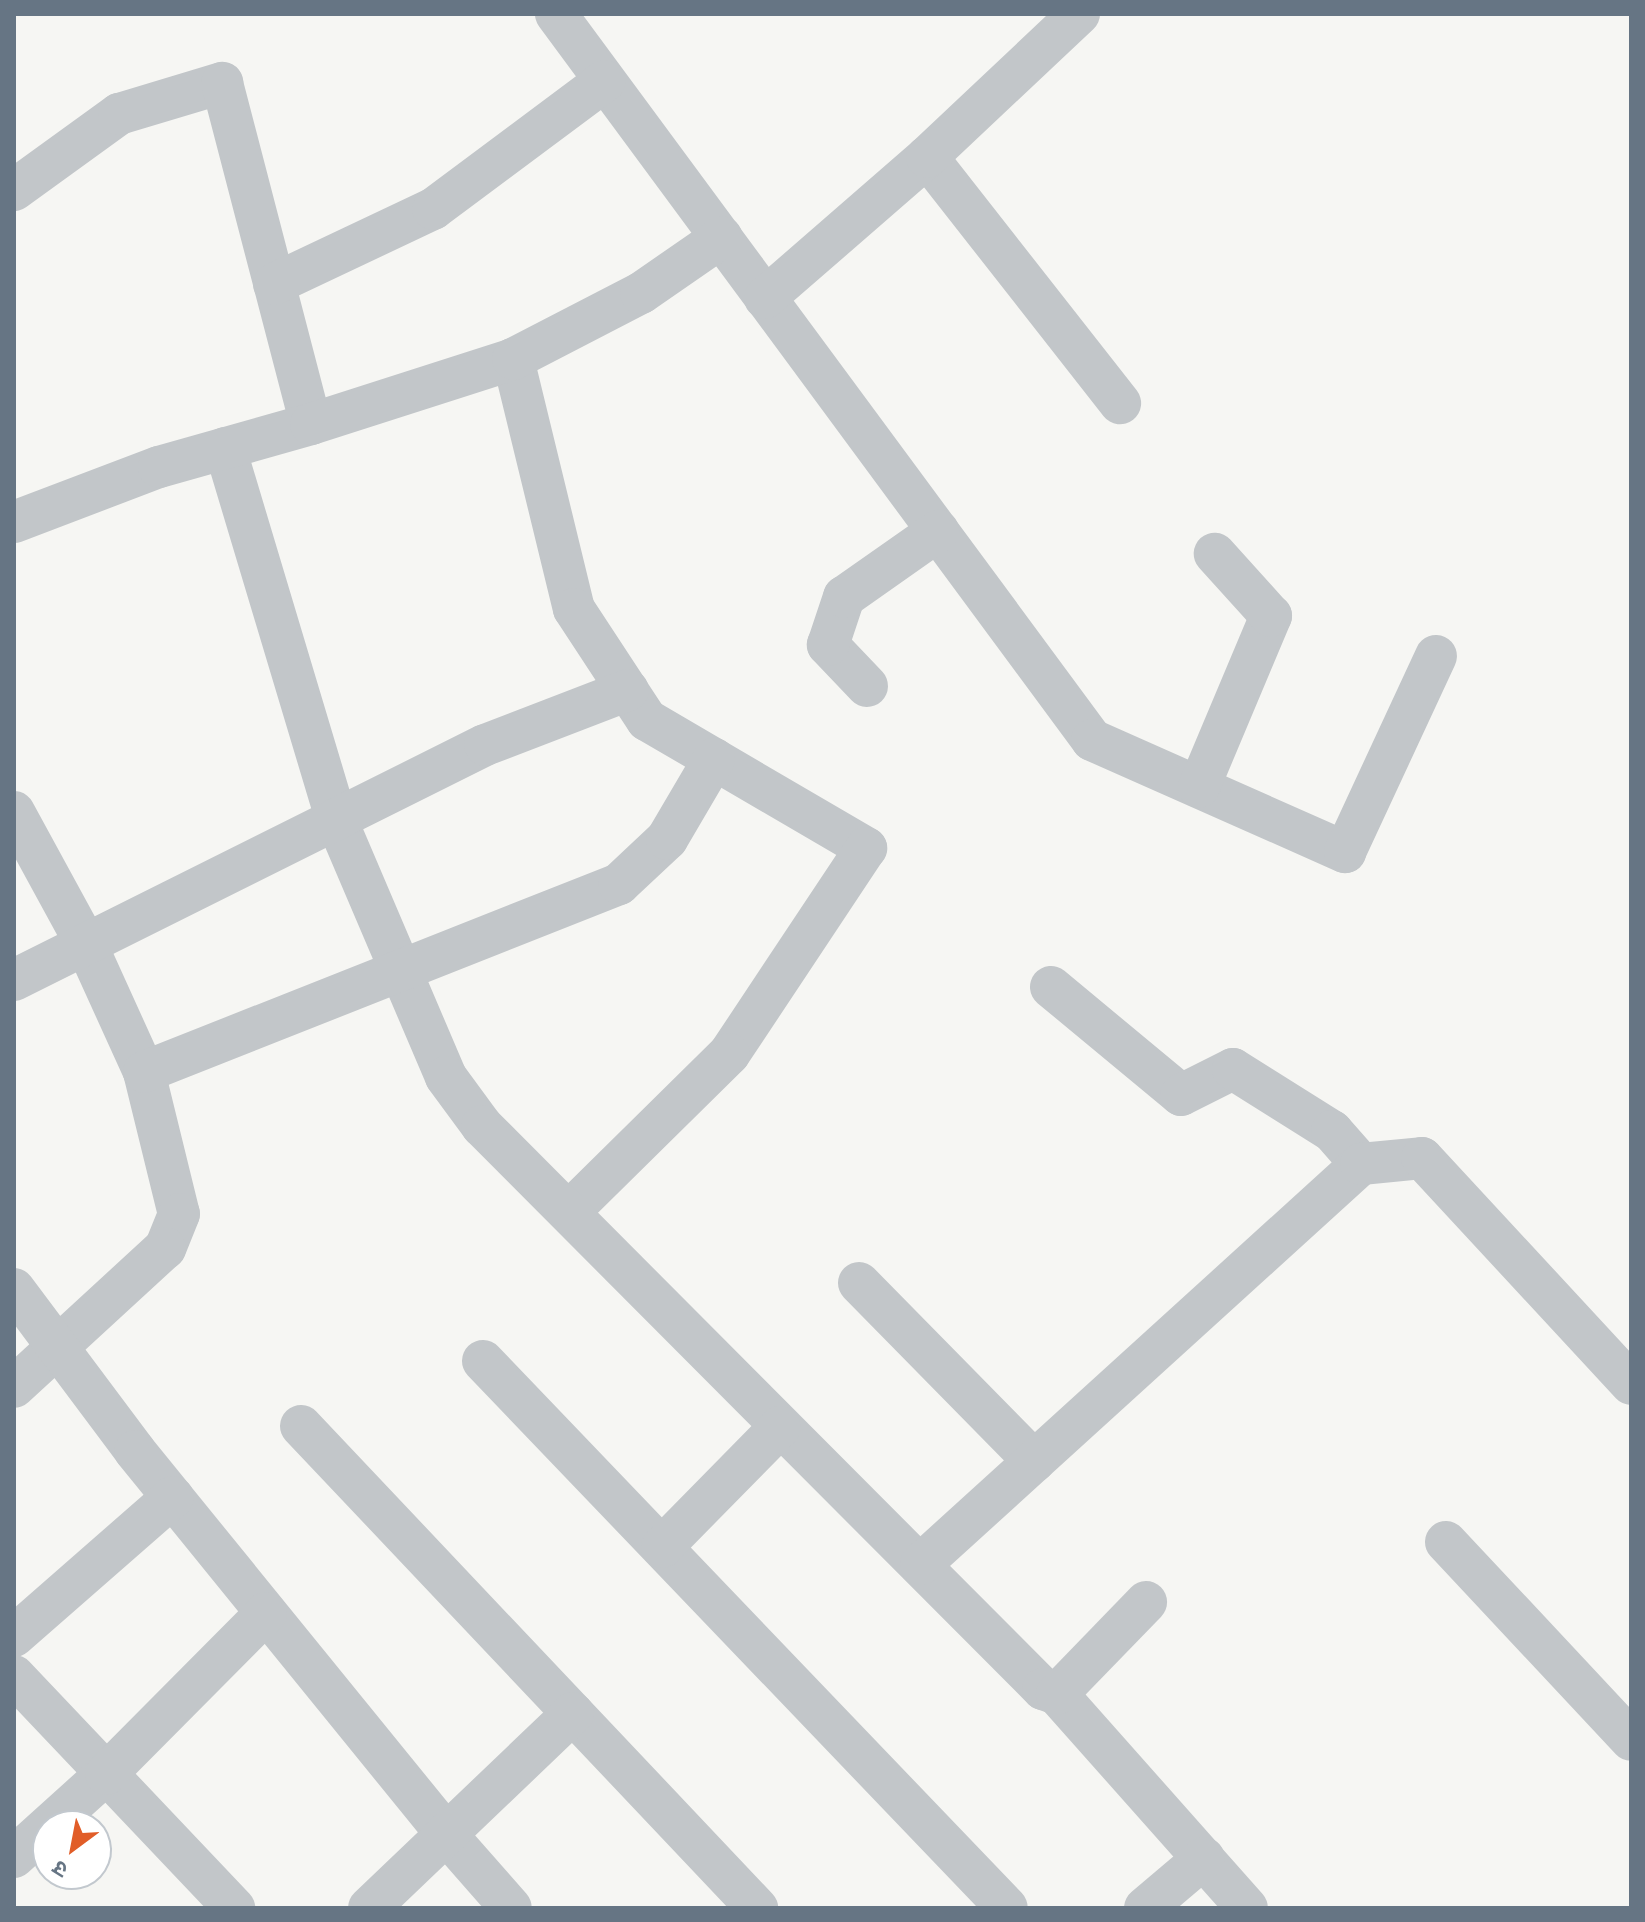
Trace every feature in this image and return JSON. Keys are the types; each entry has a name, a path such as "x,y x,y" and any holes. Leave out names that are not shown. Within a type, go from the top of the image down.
{"street":[{"path":"556,14 1092,740 1345,852 1436,656"},
{"path":"765,298 927,157 1079,14"},
{"path":"274,284 433,209 605,81"},
{"path":"14,190 119,114 222,83 311,424"},
{"path":"927,157 1120,403"},
{"path":"14,522 159,467 311,424 513,359 641,293 722,237"},
{"path":"513,359 574,609 647,720 866,848 729,1054 569,1212"},
{"path":"225,448 336,819 446,1077 482,1126 780,1427 921,1564 1043,1689 1057,1694 1247,1908"},
{"path":"867,686 828,645 844,597 938,531"},
{"path":"1199,787 1271,616 1215,554"},
{"path":"14,980 485,745 628,690"},
{"path":"144,1072 619,884 667,839 714,759"},
{"path":"14,812 86,944 144,1072 179,1214 165,1248 59,1349 14,1387"},
{"path":"1051,987 1181,1095 1233,1069 1332,1131 1361,1164"},
{"path":"921,1564 1361,1164 1422,1158 1631,1384"},
{"path":"859,1283 1034,1461"},
{"path":"14,1289 266,1613 446,1834 511,1908"},
{"path":"483,1361 1007,1908"},
{"path":"301,1426 757,1908"},
{"path":"662,1547 780,1427"},
{"path":"14,1636 173,1497"},
{"path":"1446,1542 1631,1740"},
{"path":"1057,1694 1146,1602"},
{"path":"14,1857 106,1774 266,1613"},
{"path":"14,1676 234,1908"},
{"path":"369,1908 573,1713"},
{"path":"1145,1908 1204,1858"}]}
